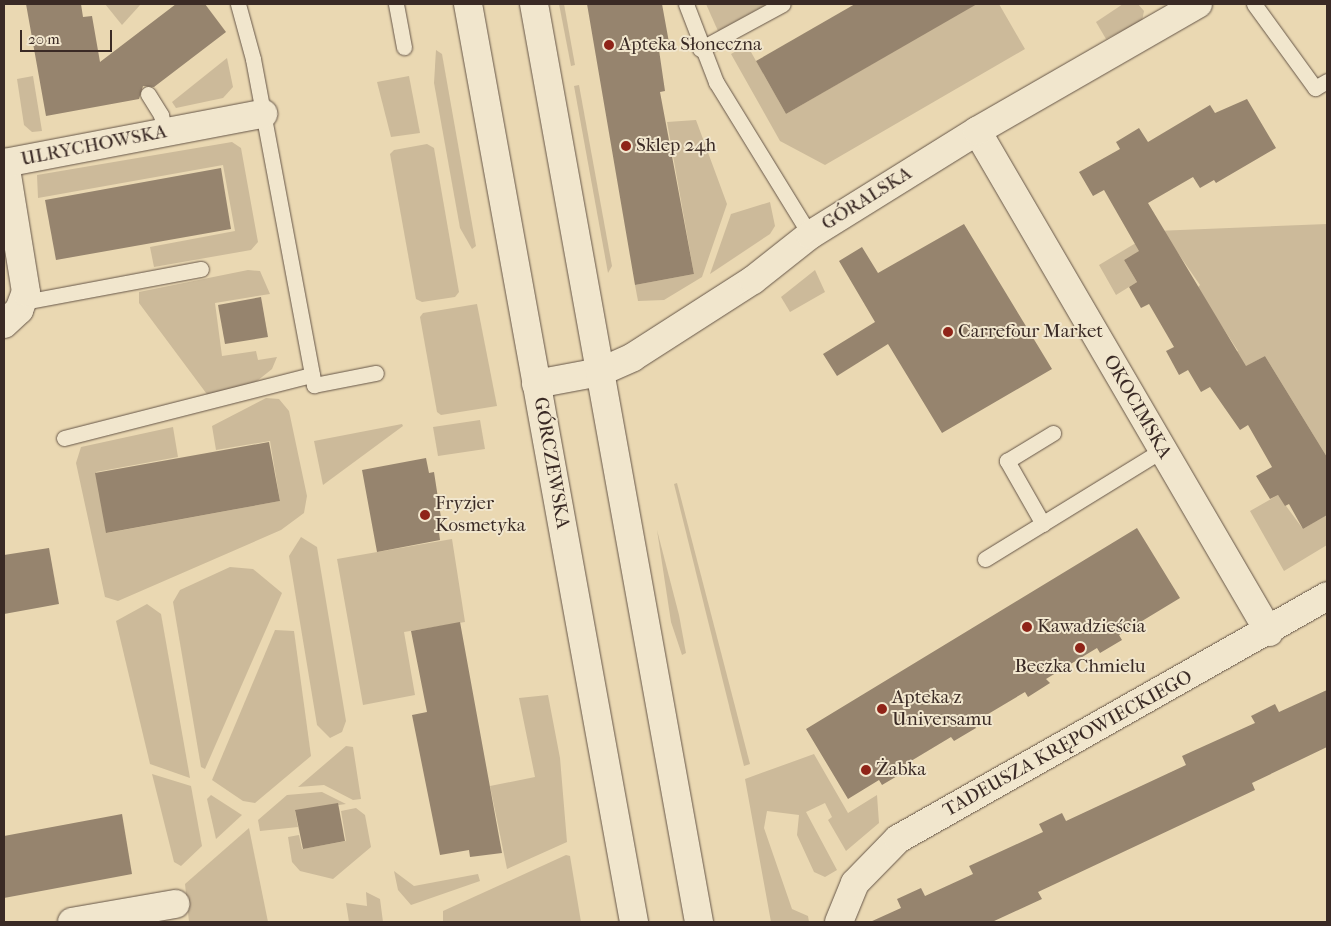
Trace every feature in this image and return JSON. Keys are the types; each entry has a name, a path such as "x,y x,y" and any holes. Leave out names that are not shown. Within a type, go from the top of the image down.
{"street":[{"name":"GÓRCZEWSKA","path":"468,4 634,922"},
{"path":"534,4 699,922"},
{"name":"GÓRALSKA","path":"536,384 600,372 633,357 753,280 810,235 977,130 1192,5"},
{"name":"ULRYCHOWSKA","path":"24,302 25,283 5,158 263,114"},
{"name":"OKOCIMSKA","path":"977,130 1269,632"},
{"path":"4,324 24,302"},
{"name":"TADEUSZA KRĘPOWIECKIEGO","path":"839,922 855,883 898,839 1269,632 1327,596"},
{"path":"72,922 175,904"}],"lane":[{"path":"238,4 263,114 314,385 376,373"},
{"path":"396,4 404,47"},
{"path":"686,4 700,49 735,118 810,235"},
{"path":"700,49 783,4"},
{"path":"1254,4 1315,88 1327,81"},
{"path":"148,94 161,115 165,132"},
{"path":"24,302 201,270"},
{"path":"64,438 312,376"},
{"path":"1043,524 1007,461 1053,433"},
{"path":"985,559 1162,450"}],"shaded area":[{"path":"105,4 141,4 122,25"},
{"path":"559,4 564,4 575,65 571,66"},
{"path":"706,4 767,4 718,31"},
{"path":"956,4 999,4 1025,49 825,165 780,141 731,54 747,45 786,114 961,12"},
{"path":"1123,4 1138,4 1144,11 1142,21 1106,39 1096,22"},
{"path":"436,50 442,54 476,246 472,249 460,228 434,83"},
{"path":"227,58 233,87 223,98 176,108 172,102"},
{"path":"33,76 42,131 32,132 24,125 17,79"},
{"path":"409,76 420,133 391,137 377,82"},
{"path":"579,85 612,266 608,273 574,86"},
{"path":"696,120 727,204 702,277 664,300 638,301 635,285 694,274 667,122"},
{"path":"232,142 241,148 258,242 251,250 154,267 150,247 235,231 223,165 38,198 37,175"},
{"path":"427,144 434,148 459,292 455,297 422,302 416,299 390,154 394,150"},
{"path":"770,202 775,226 770,234 710,274 731,214"},
{"path":"1327,224 1327,457 1265,356 1243,368 1234,353 1238,351 1197,288 1200,285 1166,236 1124,260 1137,282 1116,295 1099,265 1156,231"},
{"path":"248,270 260,271 270,294 215,303 222,356 256,351 258,360 277,357 272,369 257,381 212,401 139,303 139,292"},
{"path":"815,270 825,292 790,312 781,297"},
{"path":"477,304 497,406 441,415 437,412 420,317 423,313"},
{"path":"266,398 279,399 289,411 307,496 304,513 281,530 118,601 105,597 76,463 81,447 173,427 178,457 96,472 107,533 280,501 270,441 216,450 212,426"},
{"path":"480,420 485,449 438,456 433,427"},
{"path":"402,424 403,426 323,485 314,441"},
{"path":"677,483 750,764 744,766 674,484"},
{"path":"1278,495 1303,529 1323,517 1320,510 1327,506 1327,545 1284,571 1250,511"},
{"path":"657,530 679,615 686,653 682,655 671,622"},
{"path":"301,537 317,547 346,721 342,732 330,738 317,725 289,556"},
{"path":"452,539 465,622 404,632 415,695 363,705 337,559"},
{"path":"230,567 253,569 282,593 205,769 201,767 173,602 180,590"},
{"path":"147,604 161,614 190,778 150,764 116,621"},
{"path":"275,630 294,631 311,756 255,803 243,801 212,780"},
{"path":"548,695 560,758 567,842 507,869 490,786 535,777 519,698"},
{"path":"346,746 353,747 361,799 353,800 324,785 298,787"},
{"path":"814,754 848,813 877,795 879,823 846,851 828,820 832,817 825,803 806,812 837,870 825,877 814,872 797,835 799,815 767,811 764,828 792,909 808,916 809,922 771,922 745,779"},
{"path":"152,774 191,786 202,846 181,866 174,862"},
{"path":"322,792 346,804 295,811 298,827 260,831 258,820 287,795"},
{"path":"211,795 242,815 216,839 207,799"},
{"path":"356,808 365,815 371,847 333,879 300,871 292,862 288,837 299,835 302,849 346,841 341,811"},
{"path":"249,828 268,922 189,922 185,884"},
{"path":"566,855 570,856 581,922 443,922 443,911"},
{"path":"394,871 414,886 478,874 480,881 411,905 398,890"},
{"path":"366,892 380,899 383,922 349,922 346,903 367,906"}],"building":[{"path":"26,4 81,4 83,17 92,16 100,62 176,4 205,4 226,32 154,87 143,86 139,99 46,116"},
{"path":"587,4 662,4 670,48 659,50 665,91 660,92 694,274 635,285"},
{"path":"855,4 977,4 786,114 756,61"},
{"path":"1247,99 1276,148 1216,183 1214,180 1200,188 1193,177 1148,203 1246,366 1265,356 1327,457 1327,515 1303,529 1289,504 1285,506 1278,495 1270,499 1256,476 1272,467 1248,425 1240,430 1210,387 1201,392 1188,370 1179,375 1166,351 1174,347 1149,304 1141,308 1129,287 1137,282 1124,260 1139,251 1104,190 1093,196 1079,172 1120,149 1116,142 1139,128 1148,142 1210,105 1215,113"},
{"path":"221,168 231,229 56,260 45,200"},
{"path":"964,224 1052,369 942,433 888,344 837,376 823,354 875,322 839,261 862,247 878,273"},
{"path":"261,297 268,337 225,344 218,305"},
{"path":"269,442 280,501 106,533 95,473"},
{"path":"426,458 429,473 434,472 442,524 438,525 440,540 377,552 362,470"},
{"path":"1137,528 1180,598 1119,635 1122,640 1100,653 1097,648 1046,679 1050,683 1028,697 1025,692 973,723 976,728 954,741 951,737 901,767 904,772 882,785 879,780 848,799 806,729"},
{"path":"49,548 59,604 4,614 4,555"},
{"path":"460,622 502,853 470,857 469,850 440,855 412,715 427,712 411,631"},
{"path":"1327,690 1327,747 1252,783 1255,790 1038,892 1042,899 992,922 870,922 901,908 897,899 921,888 925,896 973,874 969,866 1043,832 1039,824 1062,813 1066,821 1186,765 1182,756 1255,723 1251,716 1275,704 1279,712"},
{"path":"338,803 345,841 303,849 295,810"},
{"path":"122,814 132,874 4,898 4,836"}],"place":[{"name":"Apteka Słoneczna","path":"609,45"},
{"name":"Sklep 24h","path":"626,146"},
{"name":"Carrefour Market","path":"948,332"},
{"name":"Fryzjer Kosmetyka","path":"425,515"},
{"name":"Kawadzieścia","path":"1027,627"},
{"name":"Beczka Chmielu","path":"1080,648"},
{"name":"Apteka z Universamu","path":"882,709"},
{"name":"Żabka","path":"866,770"}]}
